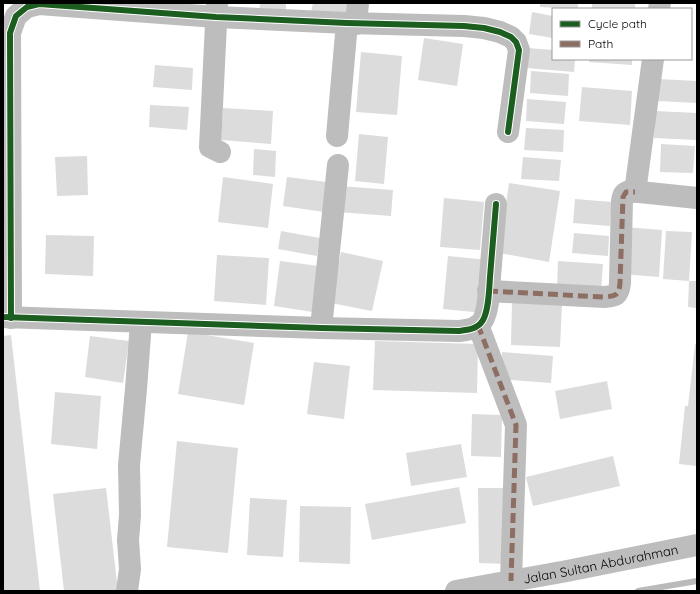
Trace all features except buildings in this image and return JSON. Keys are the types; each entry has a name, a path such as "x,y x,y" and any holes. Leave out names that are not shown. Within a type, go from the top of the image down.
{"street":[{"path":"496,204 488,291 484,316 483,320 478,325 470,330 321,328 7,317 10,33 16,16 27,7 39,4 217,10 354,17 489,29 511,37 516,42 519,50 508,132"},
{"path":"217,10 210,147 220,152"},
{"path":"338,136 354,17"},
{"path":"635,192 652,60"},
{"path":"321,328 338,165"},
{"path":"488,291 604,297 617,294 620,288 623,197 626,192 697,198"},
{"path":"127,591 130,569 128,540 130,514 129,465 141,322"},
{"path":"478,325 516,425 511,581"},
{"name":"Jalan Sultan Abdurahman","path":"458,591 697,545"}],"waterway":[{"path":"638,591 697,581"}],"marked path":[{"path":"488,291 604,297 616,294 619,291 620,283 623,197 626,192 635,192"},
{"path":"478,325 516,425 511,581"}],"cycle path":[{"path":"11,318 10,33 16,16 27,7 39,4 216,17 347,23 464,26 484,28 500,32 511,37 516,42 519,50 508,132"},
{"path":"3,317 321,328 459,331 469,329 476,327 481,323 488,305 496,204"}]}
